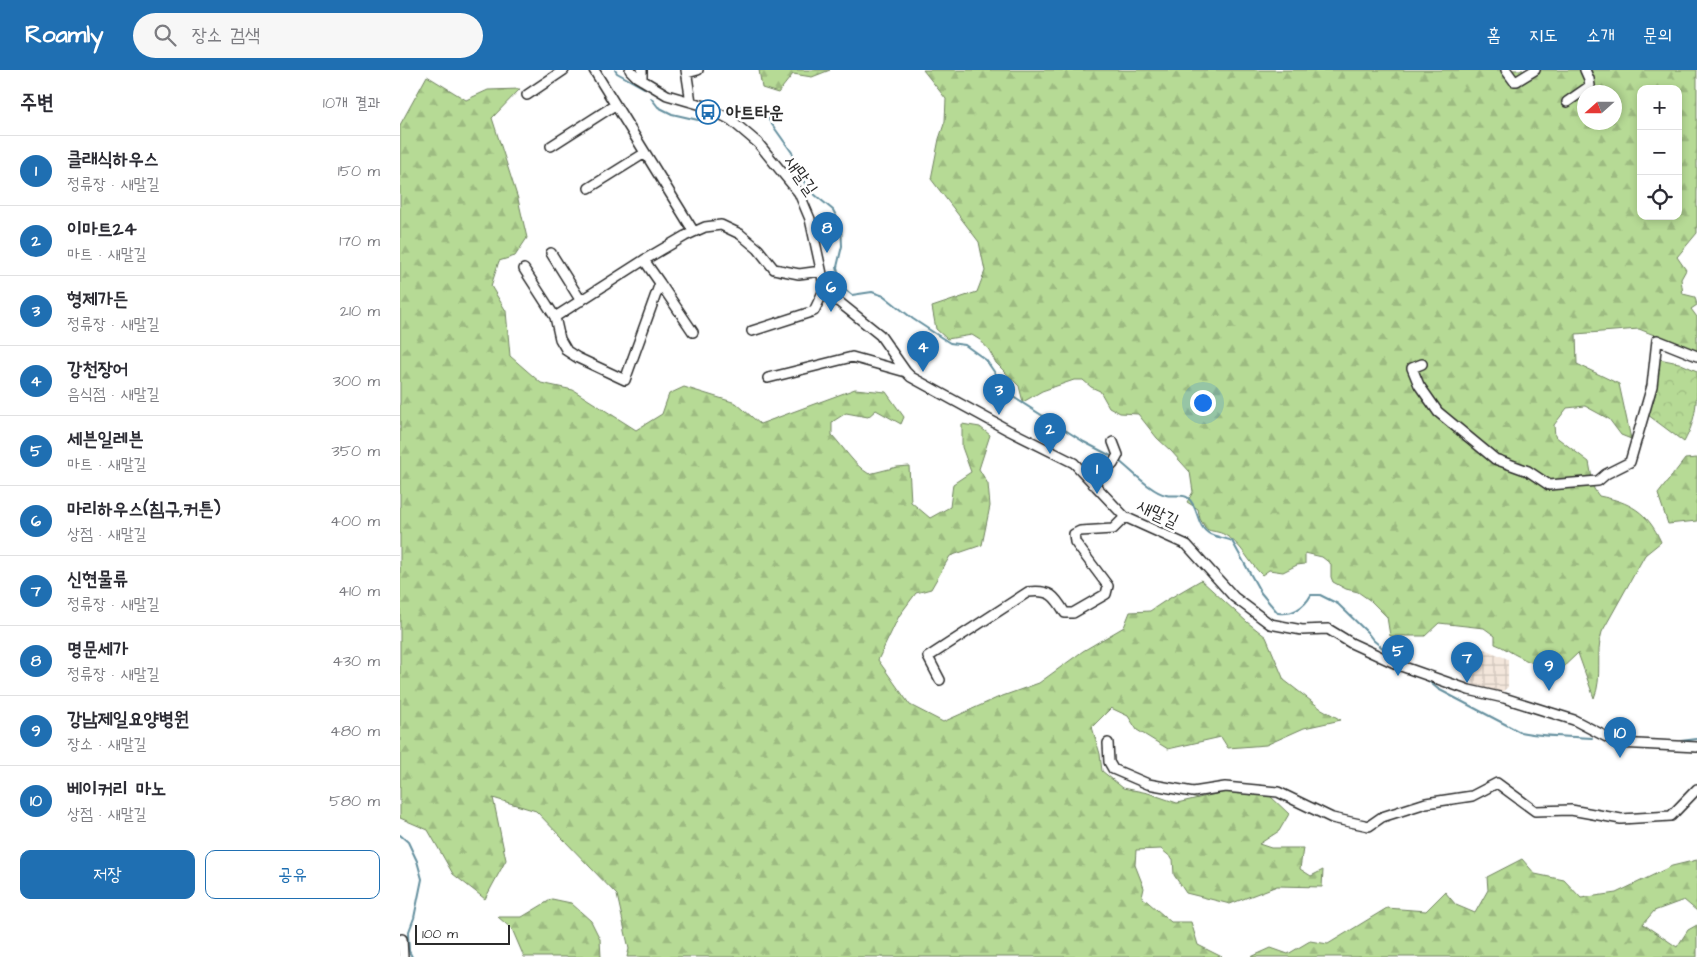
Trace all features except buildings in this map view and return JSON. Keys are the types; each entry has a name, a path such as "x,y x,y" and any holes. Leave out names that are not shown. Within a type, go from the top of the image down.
{"street":[{"path":"527,95 564,70"},
{"path":"594,70 694,232"},
{"name":"새말길","path":"630,70 642,80 667,95 705,106 731,120 758,143 799,193 810,219 824,290 880,335 911,377 1008,430 1074,463 1125,517 1187,545 1234,597 1270,624 1302,630 1328,629 1401,666 1469,690 1504,698 1574,720 1618,743 1662,747 1697,747"},
{"path":"642,70 642,80"},
{"path":"691,102 686,71 698,70"},
{"path":"1506,70 1514,81 1535,70"},
{"path":"1567,102 1590,86 1589,79 1584,70"},
{"path":"551,146 615,105"},
{"path":"589,188 645,154"},
{"path":"555,317 644,260 705,227 721,225 740,234 758,249 774,269 799,274 821,271"},
{"path":"551,253 581,301"},
{"path":"644,260 693,332"},
{"path":"524,269 555,317 560,339 567,351 625,380 660,283"},
{"path":"752,331 814,312 824,290"},
{"path":"1422,364 1412,368 1419,385 1438,412 1495,459 1528,471 1550,486 1598,481 1606,474 1630,462 1652,386 1657,340 1697,356"},
{"path":"768,378 852,356 906,372"},
{"path":"1093,484 1116,459 1113,442"},
{"path":"940,680 928,657 1028,592 1035,591 1053,595 1065,613 1073,613 1106,594 1108,586 1075,542 1074,534 1080,531 1113,529 1125,517"},
{"path":"1108,743 1110,762 1114,769 1148,784 1193,792 1225,787 1278,792 1332,818 1369,826 1382,817 1426,803 1472,796 1497,783 1535,811 1571,810 1621,819 1672,816 1697,789"},
{"path":"402,939 403,957"}],"shaded area":[{"path":"1477,646 1508,659 1508,687 1500,694 1473,685 1470,661"}],"green space":[{"path":"759,70 830,70 812,77 793,74 778,93 762,88"},
{"path":"923,70 1697,70 1697,233 1677,257 1686,270 1681,279 1683,294 1695,297 1697,305 1691,309 1697,317 1697,352 1639,329 1576,334 1577,364 1619,384 1631,439 1621,435 1609,419 1585,406 1567,408 1554,425 1555,436 1589,462 1594,489 1599,496 1629,505 1637,510 1650,523 1661,542 1645,555 1602,632 1599,648 1598,682 1594,698 1578,653 1558,672 1525,659 1495,644 1495,636 1484,628 1439,623 1425,636 1390,636 1387,617 1371,601 1358,592 1346,589 1333,582 1331,564 1322,557 1305,553 1305,564 1297,565 1283,572 1269,570 1262,575 1236,543 1220,533 1206,529 1200,519 1198,509 1187,502 1193,492 1190,472 1157,438 1138,414 1120,413 1109,407 1100,391 1091,387 1083,380 1074,380 1042,391 1023,402 1019,386 996,363 989,350 980,340 972,335 947,339 936,329 932,307 977,292 985,271 979,242 931,179 939,139 945,121 946,99"},
{"path":"427,76 466,100 488,90 520,89 492,118 518,199 527,238 515,256 499,261 491,286 506,311 510,356 541,383 573,390 636,430 662,414 669,394 684,387 736,403 760,424 855,389 886,392 904,417 901,424 876,410 868,417 846,413 832,422 832,435 854,461 869,474 909,466 911,502 930,518 950,507 953,484 971,472 962,447 962,424 980,427 990,435 979,469 988,484 990,506 982,545 950,556 931,589 916,593 899,616 878,660 910,705 943,722 997,698 1039,683 1083,651 1124,627 1130,612 1150,611 1201,580 1266,637 1284,680 1320,708 1341,720 1304,728 1266,745 1228,748 1221,737 1168,749 1137,730 1128,716 1111,708 1092,727 1100,754 1102,771 1123,788 1148,793 1177,803 1233,790 1269,795 1289,814 1279,831 1259,844 1271,848 1303,848 1300,869 1311,876 1323,870 1322,887 1277,886 1230,904 1186,893 1174,875 1173,859 1161,849 1136,850 1135,865 1144,888 1142,897 1171,922 1191,922 1198,945 1222,957 627,957 629,949 617,895 536,811 493,798 506,860 485,899 453,874 428,830 400,818 400,125"},
{"path":"1659,359 1679,363 1697,371 1694,417 1684,442 1648,415 1656,392"},
{"path":"1697,458 1697,521 1668,524 1658,494 1685,459"},
{"path":"1522,859 1535,874 1564,880 1581,898 1616,893 1672,866 1697,860 1697,911 1684,900 1654,911 1643,924 1677,947 1688,930 1697,925 1697,957 1251,957 1271,948 1288,954 1310,941 1328,944 1387,908 1426,911 1445,892 1456,905 1475,913 1488,890 1487,877"},
{"path":"552,899 571,903 591,921 600,939 601,957 524,957 512,929 498,917 522,917"}],"waterway":[{"path":"615,70 644,88"},
{"path":"651,98 658,107 672,114 698,120 705,117"},
{"path":"727,108 747,106 766,116 793,154 799,172 808,189 833,210 841,225 842,246 837,267 841,286 852,295 872,292 884,296 913,319 950,343 965,345 986,360 1010,395 1084,442 1113,457"},
{"path":"1119,461 1154,490 1168,495 1188,498 1192,502 1205,531 1232,541 1261,593 1278,613 1293,612 1301,607 1311,595 1320,595 1338,604 1373,640 1390,654 1407,663"},
{"path":"1426,679 1438,689 1520,732 1547,736 1592,738"},
{"path":"1681,741 1697,739"},
{"path":"400,835 408,842 417,861 422,879 414,918 408,934 409,951 412,957"}],"place":[{"name":"아트타운","path":"708,112"},
{"name":"명문세가","path":"827,253"},
{"name":"마리하우스(침구,커튼)","path":"831,312"},
{"name":"강천장어","path":"923,372"},
{"name":"형제가든","path":"999,415"},
{"name":"이마트24","path":"1050,454"},
{"name":"클래식하우스","path":"1097,494"},
{"name":"세븐일레븐","path":"1398,676"},
{"name":"신현물류","path":"1467,683"},
{"name":"강남제일요양병원","path":"1549,691"},
{"name":"베이커리 마노","path":"1620,758"}]}
